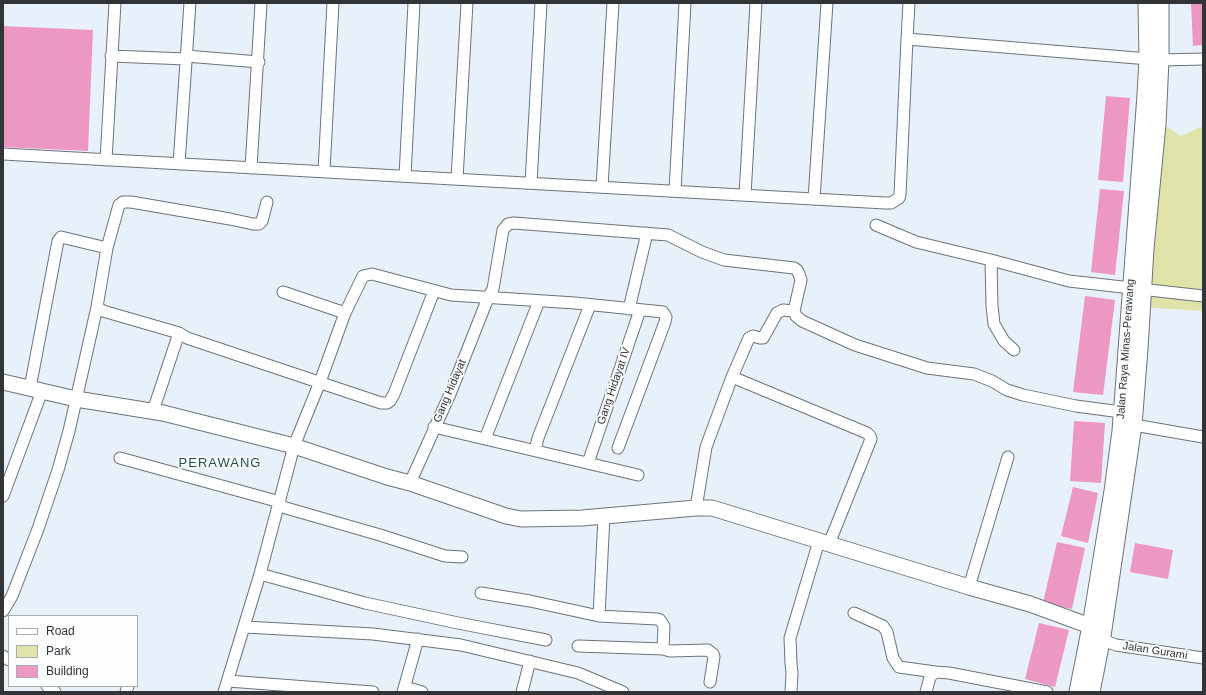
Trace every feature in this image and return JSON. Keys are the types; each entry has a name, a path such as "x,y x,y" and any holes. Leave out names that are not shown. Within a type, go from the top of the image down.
{"main road":[{"name":"Jalan Raya Minas-Perawang","path":"1146,3 1154,60"},
{"name":"Jalan Raya Minas-Perawang","path":"1077,692 1090,626 1112,491 1137,289 1154,60 1161,3"},
{"name":"Jalan Raya Minas-Perawang","path":"1092,692 1103,636 1134,425 1140,349 1137,289"},
{"path":"3,382 76,399 153,412 294,446 387,477 410,483 506,516 521,519 582,518 696,508 712,508 969,587 1030,604 1090,626"}],"street":[{"path":"106,160 115,3"},
{"path":"179,164 190,3"},
{"path":"251,168 261,3"},
{"path":"324,171 333,3"},
{"path":"405,176 414,3"},
{"path":"457,179 466,3"},
{"path":"531,183 541,3"},
{"path":"602,187 613,3"},
{"path":"675,191 685,3"},
{"path":"745,195 756,3"},
{"path":"814,199 827,3"},
{"path":"3,154 892,203 899,198 909,3"},
{"path":"907,39 1154,60 1203,59"},
{"path":"111,56 258,62"},
{"path":"3,611 12,596 38,529 58,470 97,307 107,248 119,205 122,202 131,202 259,224 262,221 267,202"},
{"name":"Gang Hidayat","path":"410,483 450,394 488,298 493,290 503,230 508,224 514,223 647,233"},
{"path":"876,225 916,242 1069,281 1203,296"},
{"path":"647,233 668,235 702,252 724,260 794,268 800,274 794,311 796,316 802,321 871,351 927,368 974,374 992,381 1007,390 1023,395 1076,406 1121,412"},
{"name":"Gang Hidayat IV","path":"588,463 634,309 647,233"},
{"path":"3,496 36,390 59,238 63,237 107,248"},
{"path":"991,260 994,324 1004,341 1014,350"},
{"path":"224,692 245,627 280,504 294,446 320,382 345,313 364,275 372,274 451,295 590,305 664,313 666,317 618,448"},
{"path":"97,307 103,311 179,333 187,338 381,403 387,403 390,401 434,291"},
{"path":"283,292 345,313"},
{"path":"485,439 539,301"},
{"path":"535,450 538,438 590,305"},
{"path":"696,508 706,447 732,377 750,337 753,336 762,338 777,313 783,310 794,311"},
{"path":"153,412 179,333"},
{"path":"732,377 867,433 871,439 824,542 790,638 790,663 792,673 791,692"},
{"path":"1134,425 1203,437"},
{"path":"434,427 638,475"},
{"path":"969,587 1008,457"},
{"path":"120,458 280,504 445,556 462,557"},
{"path":"599,616 604,516"},
{"path":"260,574 365,603 458,624 546,640"},
{"path":"481,593 530,601 599,616 660,620 664,626 663,649"},
{"path":"854,613 884,626 887,632 893,658 896,664 900,667 949,673 1047,692"},
{"name":"Jalan Gurami","path":"1090,626 1108,642 1116,645 1203,658"},
{"path":"245,627 373,634 461,646 578,673 623,692"},
{"path":"418,639 404,690 422,692"},
{"path":"578,646 663,649 670,651 708,650 714,657 710,682"},
{"path":"522,692 530,661"},
{"path":"926,692 930,677 935,672"},
{"path":"228,681 373,692"}],"green space":[{"path":"1155,119 1181,136 1203,126 1203,311 1139,307"}],"building":[{"path":"1191,3 1203,3 1203,45 1193,46"},
{"path":"3,26 93,30 88,151 3,147"},
{"path":"1106,96 1130,98 1123,182 1098,180"},
{"path":"1100,189 1124,191 1115,275 1091,272"},
{"path":"1085,296 1115,300 1103,395 1073,392"},
{"path":"1074,421 1105,423 1101,483 1070,481"},
{"path":"1073,487 1098,493 1088,543 1061,536"},
{"path":"1057,542 1085,548 1072,609 1043,603"},
{"path":"1135,543 1173,550 1168,579 1130,572"},
{"path":"1039,623 1069,630 1055,687 1025,679"}],"district":[{"name":"PERAWANG","path":"220,463"}]}
